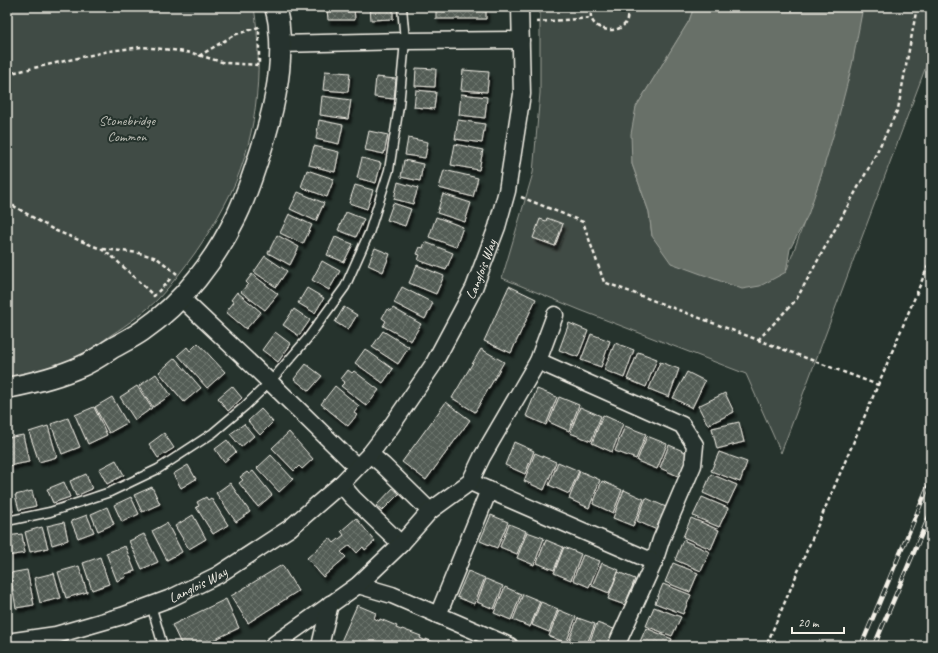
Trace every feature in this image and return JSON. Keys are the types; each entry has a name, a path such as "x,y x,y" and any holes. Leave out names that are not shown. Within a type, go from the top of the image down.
{"street":[{"path":"7,388 39,382 83,366 143,330 186,292 218,249 237,215 266,135 279,66 280,36 275,7"},
{"name":"Langlois Way","path":"7,642 56,635 122,616 171,598 218,575 290,528 340,484 370,454 390,428 433,365 474,288 497,227 509,177 522,94 520,14"},
{"path":"280,36 405,41 521,40"},
{"path":"186,292 270,382 357,467"},
{"path":"272,646 358,585 401,544 430,511 470,482 482,457 538,361 555,316"},
{"path":"538,361 682,425 694,445 694,466 661,540 654,562 616,646"},
{"path":"370,454 384,465 430,511"},
{"path":"470,482 654,562"},
{"path":"340,484 401,544"},
{"path":"438,615 489,490"},
{"path":"358,585 392,595 510,646"},
{"path":"320,646 330,604"}],"lane":[{"path":"7,521 50,512 110,492 158,469 213,433 245,406 270,382 307,339 345,287 369,233 389,170 399,106 405,41 402,7"},
{"path":"151,606 164,646"}],"path":[{"path":"593,7 591,18 594,24 602,29 612,30 620,29 626,22 628,14 626,7"},
{"path":"758,340 796,300 872,162 898,109 917,7"},
{"path":"520,14 536,20 536,22 591,18"},
{"path":"199,56 234,35 259,27 280,36"},
{"path":"7,74 109,51 142,47 192,53 225,63 259,65 259,27"},
{"path":"520,196 583,222 604,282 878,385"},
{"path":"7,202 54,230 101,249 114,258 154,296 176,273"},
{"path":"101,249 139,253 157,258 176,273 186,292"},
{"path":"766,646 931,259"}],"green space":[{"name":"Stonebridge Common","path":"7,7 254,7 257,31 258,82 251,133 236,182 222,210 203,241 164,293 130,322 69,362 48,371 7,381"},
{"path":"540,7 694,7 689,21 636,107 632,164 649,212 652,236 786,272 821,176 863,7 931,7 931,53 781,453 746,374 580,310 502,278 533,173 540,93"}],"shaded area":[{"path":"694,7 863,7 852,65 837,123 808,215 790,249 786,272 760,286 742,289 671,263 652,236 649,212 632,164 631,134 636,107 689,21"}],"building":[{"path":"324,7 354,7 355,20 328,20 327,9 324,9"},
{"path":"370,7 393,7 393,19 371,20"},
{"path":"436,7 486,7 486,19 436,19"},
{"path":"416,68 436,69 435,87 415,86"},
{"path":"463,70 489,72 487,92 461,90"},
{"path":"325,71 350,73 348,92 323,90"},
{"path":"376,77 396,79 394,99 374,97"},
{"path":"416,90 436,92 434,109 414,107"},
{"path":"461,94 487,97 485,118 459,115"},
{"path":"322,96 351,100 348,119 320,115"},
{"path":"319,120 343,125 339,144 316,139"},
{"path":"458,120 485,124 482,143 455,139"},
{"path":"369,131 388,135 384,154 365,150"},
{"path":"408,138 428,142 425,158 405,155"},
{"path":"455,144 483,150 479,170 451,165"},
{"path":"314,146 339,152 335,172 309,165"},
{"path":"362,158 381,163 376,183 357,178"},
{"path":"404,160 423,164 420,181 401,177"},
{"path":"307,170 334,179 327,197 301,187"},
{"path":"444,170 478,178 473,197 439,188"},
{"path":"398,182 418,188 413,204 394,199"},
{"path":"355,185 373,190 367,209 349,203"},
{"path":"298,192 324,203 316,221 290,209"},
{"path":"443,194 471,203 465,222 437,213"},
{"path":"393,203 411,209 405,226 387,220"},
{"path":"346,212 364,219 356,237 338,230"},
{"path":"289,214 312,225 303,244 280,233"},
{"path":"436,217 463,227 456,247 429,237"},
{"path":"547,218 563,224 555,246 533,238 540,219 546,221"},
{"path":"277,235 299,247 290,265 268,253"},
{"path":"335,237 353,244 344,262 327,255"},
{"path":"425,242 453,253 446,270 418,260 420,255 417,254 420,247 423,248"},
{"path":"375,248 390,254 383,272 368,265"},
{"path":"265,256 287,271 276,287 254,272"},
{"path":"322,261 340,271 329,290 312,280"},
{"path":"417,265 444,276 436,294 409,283"},
{"path":"252,274 278,294 265,310 241,292 248,284 246,282"},
{"path":"509,286 536,299 511,353 484,341"},
{"path":"402,287 433,303 425,319 394,303"},
{"path":"307,288 324,298 315,313 298,303"},
{"path":"237,292 261,312 246,329 226,312 234,302 231,300"},
{"path":"344,307 357,315 348,330 335,322"},
{"path":"393,308 421,324 411,341 383,326 386,321 382,318 387,309 391,311"},
{"path":"294,309 310,320 299,336 283,325"},
{"path":"569,323 588,331 578,357 559,350"},
{"path":"383,331 409,347 398,364 372,347"},
{"path":"275,332 291,344 278,362 262,350"},
{"path":"591,334 610,341 601,367 581,360"},
{"path":"198,343 225,372 207,388 178,355 187,347 190,351"},
{"path":"615,343 634,350 624,378 604,370"},
{"path":"365,349 393,369 383,383 355,363"},
{"path":"481,349 504,362 475,412 452,398"},
{"path":"638,352 657,359 646,387 627,379"},
{"path":"175,358 201,388 184,402 159,372"},
{"path":"660,362 679,369 669,397 649,389"},
{"path":"306,364 322,376 309,391 294,379"},
{"path":"348,370 352,373 354,371 379,390 367,406 341,386 345,382 341,379"},
{"path":"687,372 705,381 692,408 673,398"},
{"path":"156,374 171,395 153,407 139,386"},
{"path":"137,386 152,408 135,420 120,397"},
{"path":"232,386 242,398 228,411 218,398"},
{"path":"335,386 359,406 354,413 357,415 348,426 321,404"},
{"path":"537,389 557,397 546,425 526,416"},
{"path":"725,393 734,412 708,425 698,406"},
{"path":"112,397 127,423 109,433 95,407"},
{"path":"559,397 579,405 569,431 549,422"},
{"path":"446,402 470,420 426,480 402,462"},
{"path":"94,407 107,435 88,444 75,415"},
{"path":"580,407 601,416 591,441 570,433"},
{"path":"261,409 273,422 260,435 248,421"},
{"path":"603,415 623,424 612,452 592,443"},
{"path":"68,418 80,447 62,454 51,424"},
{"path":"739,422 744,442 717,449 712,428"},
{"path":"244,424 254,436 241,447 230,434"},
{"path":"48,426 57,457 39,462 29,432"},
{"path":"625,426 646,434 636,459 615,451"},
{"path":"289,432 313,459 302,469 299,466 294,471 272,448"},
{"path":"164,433 174,448 158,458 149,444"},
{"path":"23,435 29,462 8,466 7,438"},
{"path":"647,436 667,444 657,469 637,461"},
{"path":"227,440 236,452 224,462 215,449"},
{"path":"514,442 534,451 525,474 505,465"},
{"path":"669,445 690,454 680,477 660,468"},
{"path":"719,452 747,462 740,482 711,471"},
{"path":"535,453 556,462 544,490 524,481"},
{"path":"271,455 293,479 279,492 257,468"},
{"path":"116,460 124,475 107,484 99,469"},
{"path":"558,462 579,471 569,494 549,485"},
{"path":"188,465 196,479 181,488 173,474"},
{"path":"253,471 272,495 258,507 239,483 243,480 240,477 247,472 249,474"},
{"path":"580,471 600,480 589,508 569,499"},
{"path":"86,474 92,489 76,496 70,481"},
{"path":"711,474 737,485 728,504 703,493"},
{"path":"602,481 622,490 613,513 593,504"},
{"path":"64,482 70,497 53,503 47,489"},
{"path":"230,483 250,512 236,522 216,493"},
{"path":"395,486 401,492 382,511 376,506"},
{"path":"152,487 160,504 142,512 134,495"},
{"path":"624,490 644,499 633,526 613,518"},
{"path":"32,491 36,506 19,510 15,495"},
{"path":"10,496 13,512 7,513 7,497"},
{"path":"131,497 139,514 122,522 114,505"},
{"path":"206,497 208,500 211,498 228,525 213,534 196,507 199,506 197,502"},
{"path":"702,497 728,508 719,527 693,516"},
{"path":"646,498 666,507 657,530 637,521"},
{"path":"107,507 114,524 98,531 91,514"},
{"path":"87,515 94,532 78,538 71,521"},
{"path":"193,515 206,539 189,549 175,526"},
{"path":"491,515 508,522 497,548 480,541"},
{"path":"356,518 375,541 365,550 363,547 357,553 350,545 341,552 346,557 323,577 307,558 330,538 334,543 344,535 341,531"},
{"path":"691,518 719,530 711,549 683,537"},
{"path":"64,522 68,540 52,545 47,526"},
{"path":"167,523 182,552 167,560 152,531"},
{"path":"509,524 526,531 517,554 500,547"},
{"path":"42,527 48,548 30,552 25,532"},
{"path":"527,532 544,538 534,565 517,558"},
{"path":"22,534 25,553 8,556 7,536"},
{"path":"144,534 158,562 142,569 129,541"},
{"path":"546,540 563,547 554,570 537,563"},
{"path":"683,540 710,552 701,571 675,560"},
{"path":"125,546 135,571 125,574 126,577 117,581 106,553"},
{"path":"564,547 581,554 571,580 554,573"},
{"path":"583,555 600,561 589,587 573,580"},
{"path":"100,557 109,584 92,590 83,563"},
{"path":"602,563 619,570 609,593 592,586"},
{"path":"673,563 698,573 690,592 665,582"},
{"path":"282,565 298,591 248,623 231,596"},
{"path":"79,566 87,592 66,598 58,572"},
{"path":"27,570 34,605 16,608 10,573"},
{"path":"468,571 485,578 474,604 457,597"},
{"path":"618,572 635,579 625,605 608,599"},
{"path":"54,573 61,598 40,603 34,578"},
{"path":"486,579 503,586 494,609 477,602"},
{"path":"663,584 691,595 683,614 655,603"},
{"path":"505,587 521,594 511,620 494,613"},
{"path":"523,594 540,601 530,627 513,620"},
{"path":"226,599 239,628 201,646 182,646 172,625"},
{"path":"541,602 558,609 549,632 532,625"},
{"path":"357,605 376,613 374,618 379,621 380,619 397,626 396,628 421,636 420,638 426,641 426,639 443,646 339,646"},
{"path":"654,607 681,617 672,636 646,626"},
{"path":"559,610 576,617 566,643 549,636"},
{"path":"578,618 595,624 586,646 574,646 568,643"},
{"path":"597,623 614,629 608,646 588,646"},
{"path":"646,628 672,639 669,646 638,646"}],"railway":[{"path":"861,646 931,480"},
{"path":"874,646 931,512"}]}
